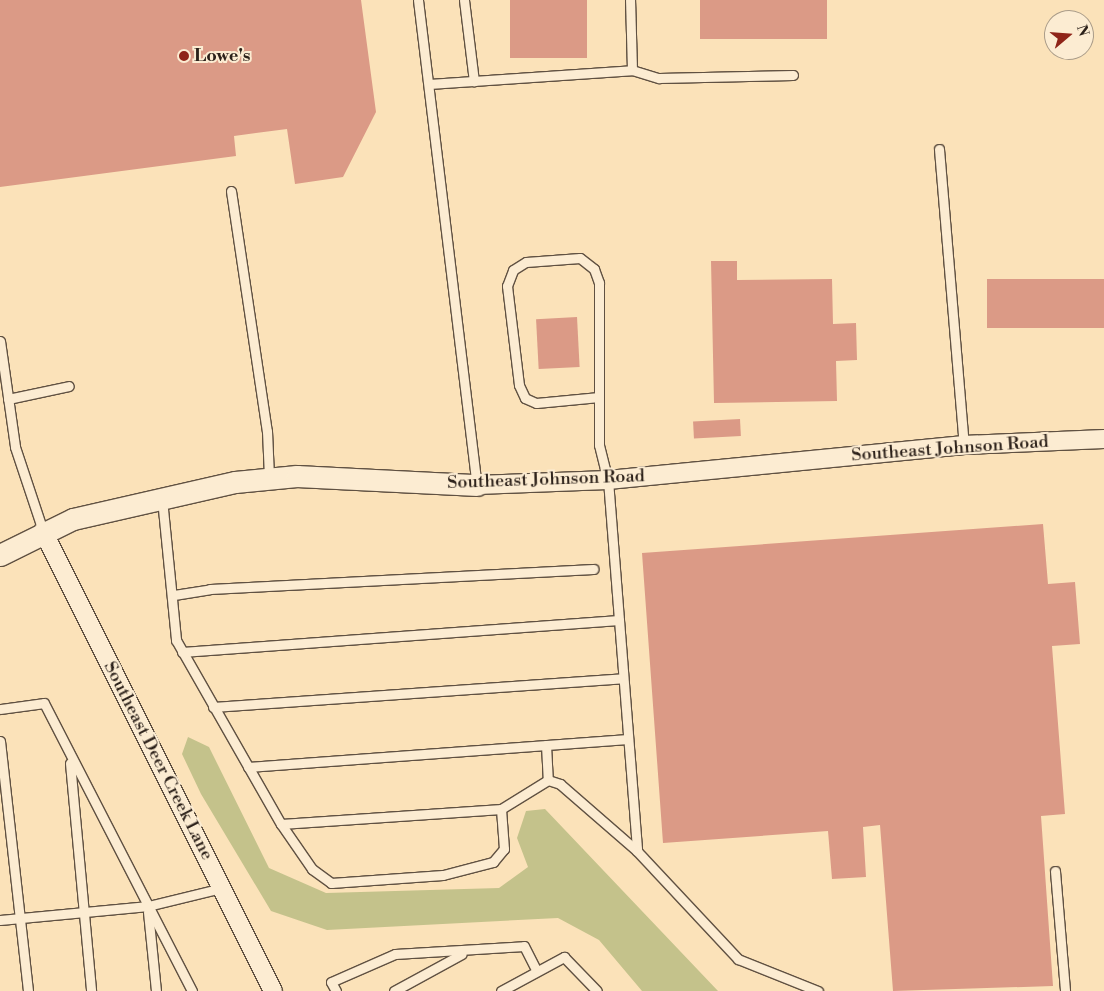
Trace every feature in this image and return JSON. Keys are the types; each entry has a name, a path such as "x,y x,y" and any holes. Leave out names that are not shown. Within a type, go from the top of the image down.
{"street":[{"name":"Southeast Johnson Road","path":"0,555 43,531 161,496 269,477 477,485 608,480 964,445 1104,438"},
{"name":"Southeast Deer Creek Lane","path":"43,531 273,991"}],"lane":[{"path":"418,0 477,485"},
{"path":"464,0 474,81"},
{"path":"630,0 632,70"},
{"path":"429,84 632,70 659,78 793,74"},
{"path":"939,149 964,445"},
{"path":"231,191 267,431 269,477"},
{"path":"599,397 536,403 525,398 519,385 507,286 514,270 526,262 580,258 594,269 599,283 599,397 599,445 608,480 637,850"},
{"path":"0,341 15,447 43,531"},
{"path":"8,399 69,386"},
{"path":"161,496 174,595 176,640 281,824 322,880 350,881 444,875 493,862 504,849 501,809"},
{"path":"174,595 210,589 593,569"},
{"path":"182,652 619,620"},
{"path":"213,707 623,678"},
{"path":"0,709 44,703 70,758 192,991"},
{"path":"248,767 628,739"},
{"path":"0,741 28,991"},
{"path":"546,745 548,780"},
{"path":"70,758 91,991"},
{"path":"281,824 501,809 548,780"},
{"path":"548,780 560,784 637,850 738,959 818,991"},
{"path":"1055,871 1065,991"},
{"path":"0,920 148,906 222,888"},
{"path":"148,906 156,991"},
{"path":"336,991 331,982 396,954 467,952 524,946 537,971"},
{"path":"394,991 467,952"},
{"path":"501,991 564,957 597,991"}],"shaded area":[{"path":"188,737 209,747 269,868 326,893 499,888 528,867 517,838 526,811 545,809 718,991 642,991 599,940 558,918 327,930 271,911 201,794 182,754"}],"building":[{"name":"Lowe's","path":"0,0 361,0 376,112 343,177 295,184 287,129 234,136 236,156 0,187"},
{"path":"510,0 587,0 587,58 510,58"},
{"path":"700,0 827,0 827,39 700,39"},
{"path":"711,261 737,261 737,280 832,279 833,324 856,323 857,360 836,361 837,401 714,403"},
{"path":"987,279 1104,279 1104,328 987,328"},
{"path":"577,317 580,367 539,369 536,319"},
{"path":"740,419 741,436 694,438 693,421"},
{"path":"1043,524 1048,584 1075,582 1080,644 1052,646 1065,814 1041,816 1053,986 893,991 880,825 863,827 866,877 832,879 828,831 663,843 642,553"}],"place":[{"name":"Lowe's","path":"184,56"}]}
